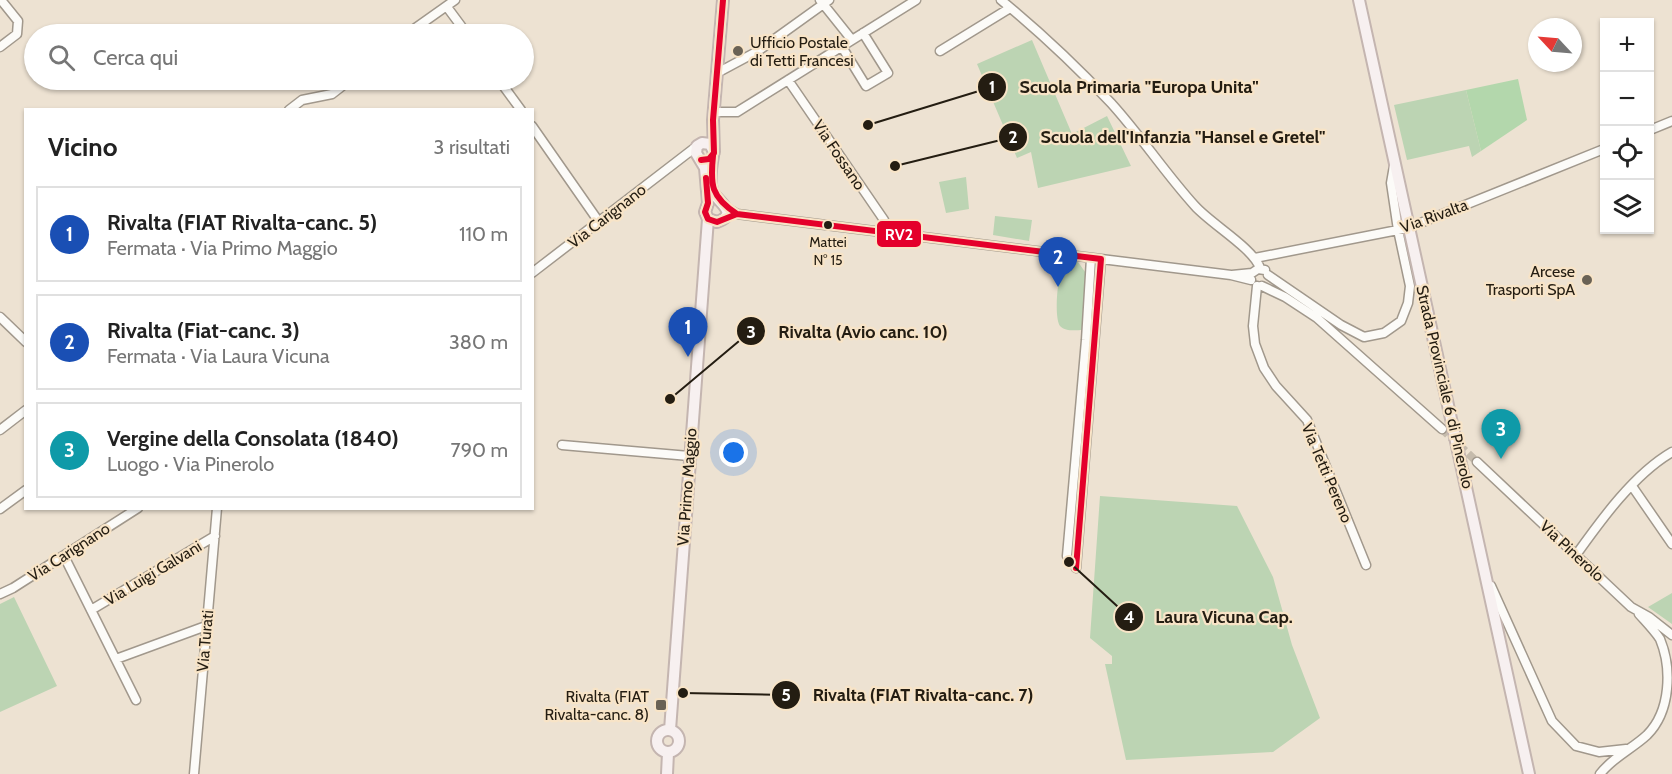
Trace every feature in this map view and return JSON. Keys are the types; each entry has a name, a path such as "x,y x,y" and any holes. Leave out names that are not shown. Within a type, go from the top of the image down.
{"main road":[{"name":"Via Primo Maggio","path":"670,730 705,243 717,212 712,190 713,116 723,0"},
{"name":"Strada Provinciale 6 di Pinerolo","path":"1359,0 1395,163 1403,229 1435,340 1529,774"},
{"name":"Via Primo Maggio","path":"700,145 713,116"},
{"path":"710,144 713,153 707,160 701,160 696,155 700,145 710,144"},
{"name":"Via Primo Maggio","path":"701,160 717,212"},
{"path":"670,730 678,735 679,744 674,751 668,753 662,750 657,741 663,732 670,730"},
{"path":"667,774 668,753"}],"street":[{"path":"0,47 16,34 18,21 1,0"},
{"path":"422,24 455,0"},
{"path":"713,116 737,112 916,0"},
{"path":"1002,0 1111,104 1195,206 1253,256 1259,277 1334,331 1442,429"},
{"path":"717,73 758,51 824,2 852,40"},
{"path":"447,7 460,24"},
{"path":"940,51 1011,8"},
{"path":"842,47 866,86 888,73 863,33"},
{"name":"Via Fossano","path":"788,80 884,220 883,232"},
{"path":"292,108 302,100 332,94 337,90"},
{"path":"506,90 520,108"},
{"path":"1654,128 1672,121"},
{"path":"534,129 599,222"},
{"name":"Via Carignano","path":"534,271 700,145"},
{"name":"Via Rivalta","path":"1253,256 1403,229 1600,150"},
{"path":"681,159 701,160"},
{"path":"717,212 1259,277 1364,337 1384,333 1401,321 1408,303 1410,286 1403,248 1403,229"},
{"path":"1067,556 1091,258"},
{"path":"1076,568 1101,259"},
{"name":"Via Tetti Pereno","path":"1259,277 1253,326 1255,344 1264,368 1276,386 1307,420 1366,565"},
{"path":"0,317 24,340"},
{"path":"0,430 24,412"},
{"path":"562,445 690,456"},
{"path":"1576,555 1632,486 1657,460 1672,452"},
{"name":"Via Pinerolo","path":"1477,462 1631,606 1649,616 1672,635"},
{"path":"1632,486 1672,544"},
{"path":"0,509 24,491"},
{"name":"Via Carignano","path":"0,594 135,510"},
{"name":"Via Turati","path":"194,774 217,510"},
{"name":"Via Luigi Galvani","path":"91,610 215,536"},
{"path":"64,556 136,700"},
{"path":"1488,578 1552,722 1576,746 1599,752 1626,749"},
{"path":"1600,774 1655,724 1666,703 1671,678 1666,652 1661,641 1631,606"},
{"path":"116,659 206,626"}],"green space":[{"path":"1032,40 1072,134 1107,116 1131,166 1038,188 1031,152 1017,158 977,64"},
{"path":"1518,79 1527,120 1481,151 1466,90"},
{"path":"1466,90 1481,151 1472,157 1469,146 1407,160 1394,105"},
{"path":"966,177 969,209 946,213 939,182"},
{"path":"995,216 1032,220 1029,241 993,235"},
{"path":"1070,262 1078,262 1088,276 1083,330 1065,329 1058,322 1059,280 1064,267"},
{"path":"1100,496 1237,506 1273,577 1292,645 1320,718 1273,752 1126,760 1105,664 1112,664 1112,656 1090,638"},
{"path":"1672,593 1672,624 1648,607"},
{"path":"14,597 57,686 0,712 0,604"}],"tunnel":[{"path":"1442,429 1477,462"}],"transit line":[{"name":"RV2","path":"701,160 709,159 714,153 713,120 723,0"},
{"name":"RV2","path":"713,156 714,190 722,202 737,214 1101,259 1076,568"},
{"name":"RV2","path":"706,178 708,203 705,212 708,219 717,222 737,214"}],"place":[{"name":"Ufficio Postale di Tetti Francesi","path":"738,51"},
{"name":"Scuola Primaria \"Europa Unita\"","path":"868,125"},
{"name":"Scuola dell'Infanzia \"Hansel e Gretel\"","path":"895,166"},
{"name":"Mattei N° 15","path":"828,225"},
{"name":"Arcese Trasporti SpA","path":"1587,280"},
{"name":"Rivalta (Fiat-canc. 3)","path":"1058,287"},
{"name":"Rivalta (FIAT Rivalta-canc. 5)","path":"688,357"},
{"name":"Rivalta (Avio canc. 10)","path":"670,399"},
{"name":"Vergine della Consolata (1840)","path":"1501,459"},
{"name":"Laura Vicuna Cap.","path":"1069,562"},
{"name":"Rivalta (FIAT Rivalta-canc. 7)","path":"683,693"},
{"name":"Rivalta (FIAT Rivalta-canc. 8)","path":"661,705"}]}
